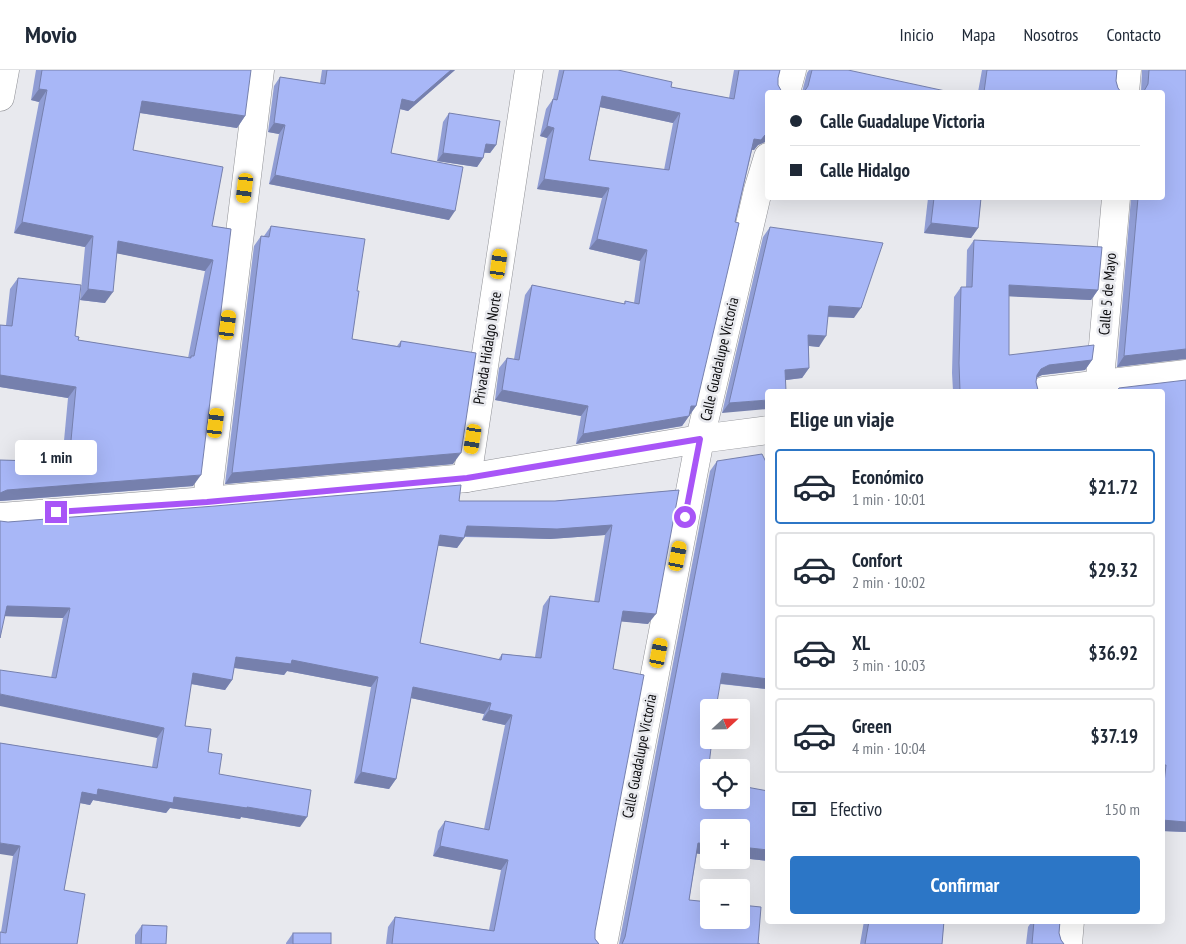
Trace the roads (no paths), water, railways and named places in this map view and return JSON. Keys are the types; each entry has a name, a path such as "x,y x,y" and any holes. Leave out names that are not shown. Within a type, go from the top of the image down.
{"street":[{"path":"0,97 4,70"},
{"path":"207,502 260,70"},
{"name":"Privada Hidalgo Norte","path":"467,478 529,70"},
{"path":"787,90 792,70"},
{"path":"1125,90 1127,70"},
{"name":"Calle Guadalupe Victoria","path":"603,944 700,439 758,190 765,168"},
{"name":"Calle 5 de Mayo","path":"1100,387 1116,200"},
{"path":"1072,389 1100,387 1186,374"},
{"path":"0,517 207,502 467,478 700,439 765,430"},
{"path":"1068,944 1070,924"}]}
